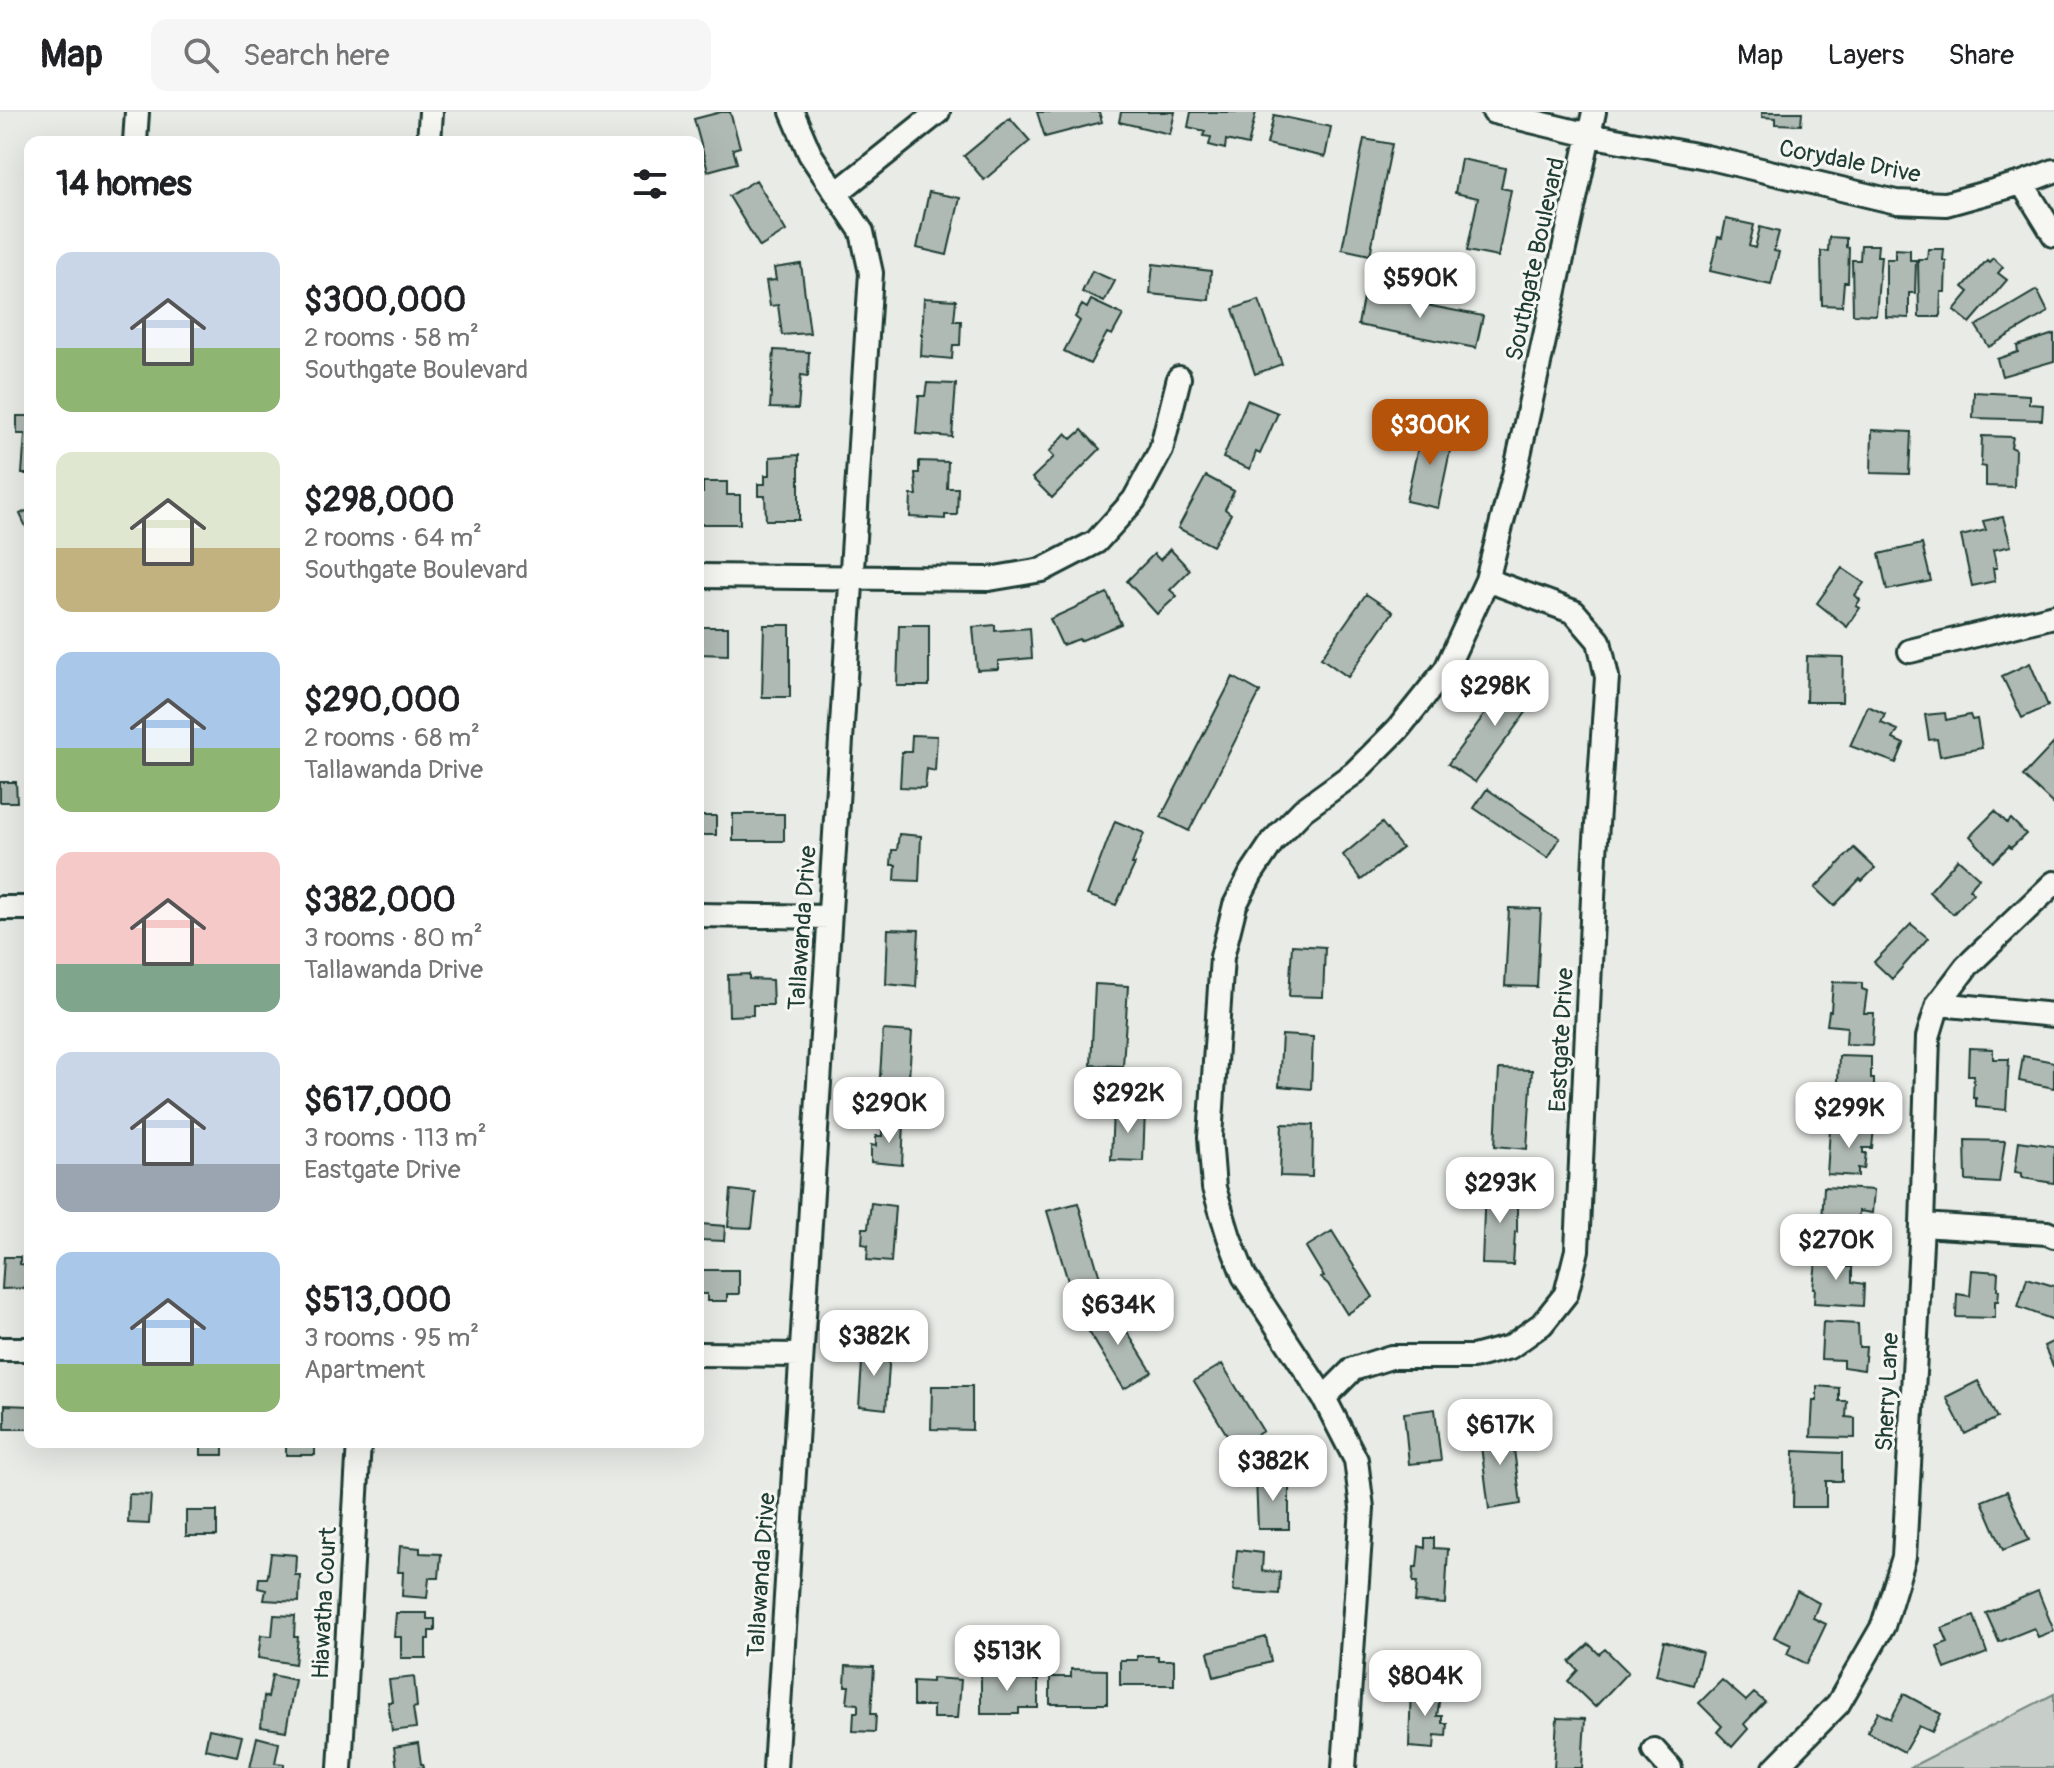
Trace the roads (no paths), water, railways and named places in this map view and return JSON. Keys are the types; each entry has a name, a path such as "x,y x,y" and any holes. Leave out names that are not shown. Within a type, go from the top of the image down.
{"street":[{"path":"135,136 137,112"},
{"path":"429,136 431,112"},
{"name":"Tallawanda Drive","path":"775,1768 871,273 862,232 810,154 792,112"},
{"path":"838,192 938,112"},
{"name":"Corydale Drive","path":"1494,112 1589,135 1706,157 1896,202 1946,204 2054,171"},
{"name":"Southgate Boulevard","path":"1344,1768 1362,1508 1356,1460 1324,1398 1244,1276 1214,1188 1210,1137 1222,957 1235,905 1273,841 1303,810 1354,773 1398,729 1446,669 1487,580 1520,450 1594,112"},
{"path":"2022,183 2054,235"},
{"path":"704,576 989,579 1042,570 1096,542 1134,500 1161,450 1179,378"},
{"name":"Eastgate Drive","path":"1324,1398 1353,1369 1391,1357 1473,1357 1510,1347 1542,1324 1566,1294 1577,1250 1595,854 1607,677 1599,641 1574,612 1487,580"},
{"path":"1910,651 2054,616"},
{"name":"Sherry Lane","path":"1775,1768 1838,1704 1883,1626 1904,1557 1922,1225 1928,1037 1938,1004 1966,967 2054,883"},
{"path":"0,908 24,908"},
{"path":"704,915 829,917"},
{"path":"1938,1004 2054,1015"},
{"path":"1922,1225 2047,1233 2054,1236"},
{"path":"0,1349 24,1349"},
{"path":"704,1354 801,1355"},
{"name":"Hiawatha Court","path":"340,1768 359,1448"},
{"path":"1654,1750 1670,1768"}]}
